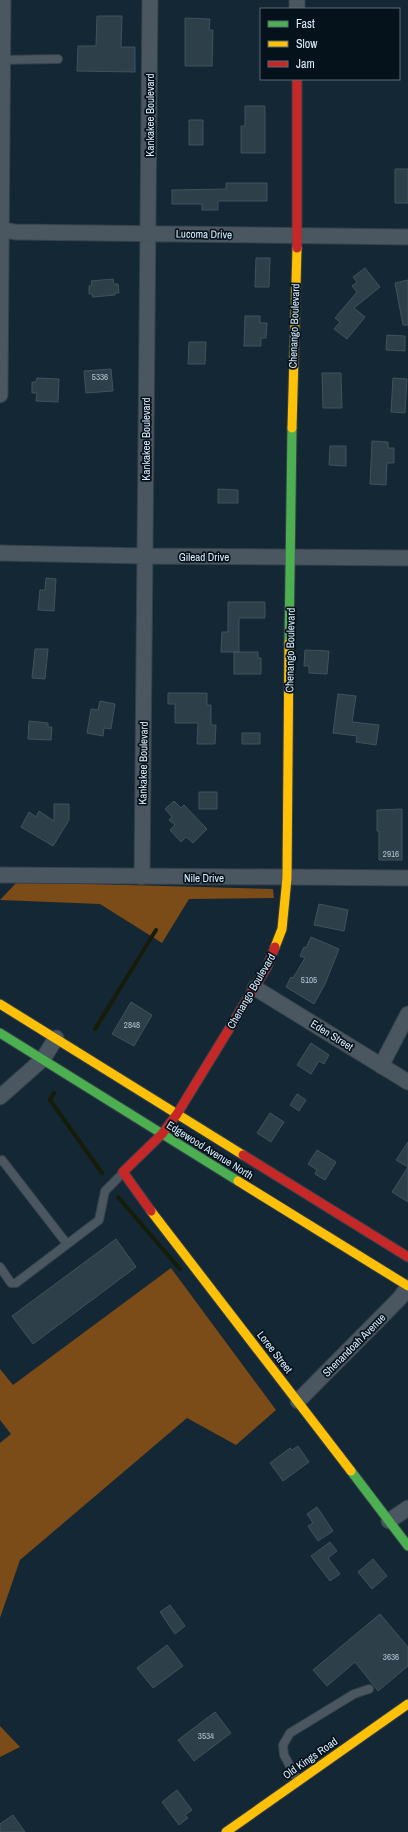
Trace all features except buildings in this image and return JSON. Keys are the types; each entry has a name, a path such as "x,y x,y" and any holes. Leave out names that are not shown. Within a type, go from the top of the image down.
{"street":[{"path":"0,395 1,60 3,0"},
{"name":"Kankakee Boulevard","path":"142,877 150,0"},
{"name":"Chenango Boulevard","path":"124,1172 162,1134 177,1114 267,967 282,929 287,878 292,379 297,235 297,80"},
{"name":"Lucoma Drive","path":"1,229 15,232 408,237"},
{"name":"Gilead Drive","path":"0,553 145,556 408,558"},
{"name":"Nile Drive","path":"0,875 408,878"},
{"name":"Eden Street","path":"255,988 408,1082"},
{"name":"Edgewood Avenue North","path":"0,1004 408,1256"},
{"path":"381,1066 408,1014"},
{"name":"Edgewood Avenue North","path":"0,1033 408,1287"},
{"path":"0,1097 43,1059 56,1038"},
{"name":"Loree Street","path":"124,1172 180,1252 298,1401 408,1546"},
{"name":"Shenandoah Avenue","path":"298,1401 400,1298 408,1287"},
{"path":"389,1521 408,1508"},
{"name":"Old Kings Road","path":"226,1832 408,1704"}],"lane":[{"path":"1,60 58,59"},
{"path":"0,1161 2,1160 67,1244"},
{"path":"0,1267 11,1283 16,1283 99,1220 105,1191 124,1172"},
{"path":"298,1782 284,1755 283,1745 290,1734 354,1694 369,1689"}],"shaded area":[{"path":"17,882 273,889 274,898 189,899 162,943 100,904 0,900"},
{"path":"171,1268 276,1410 236,1445 187,1418 20,1560 0,1618 0,1443 11,1434 0,1420 0,1369 13,1385"},
{"path":"0,1726 20,1747 0,1757"}],"waterway":[{"path":"95,1029 156,930"},
{"path":"54,1093 50,1100 102,1173"},
{"path":"118,1197 180,1269"}],"traffic: fast":[{"path":"289,643 292,428"},
{"path":"0,1033 238,1181"},
{"path":"351,1471 408,1546"}],"traffic: slow":[{"path":"292,428 297,248"},
{"path":"275,947 282,929 287,878 289,643"},
{"path":"0,1004 243,1155"},
{"path":"238,1181 408,1286"},
{"path":"151,1211 351,1471"},
{"path":"226,1832 408,1704"}],"traffic: jam":[{"path":"297,80 297,248"},
{"path":"151,1211 123,1172 162,1134 177,1114 267,967 275,947"},
{"path":"243,1155 408,1257"}]}
